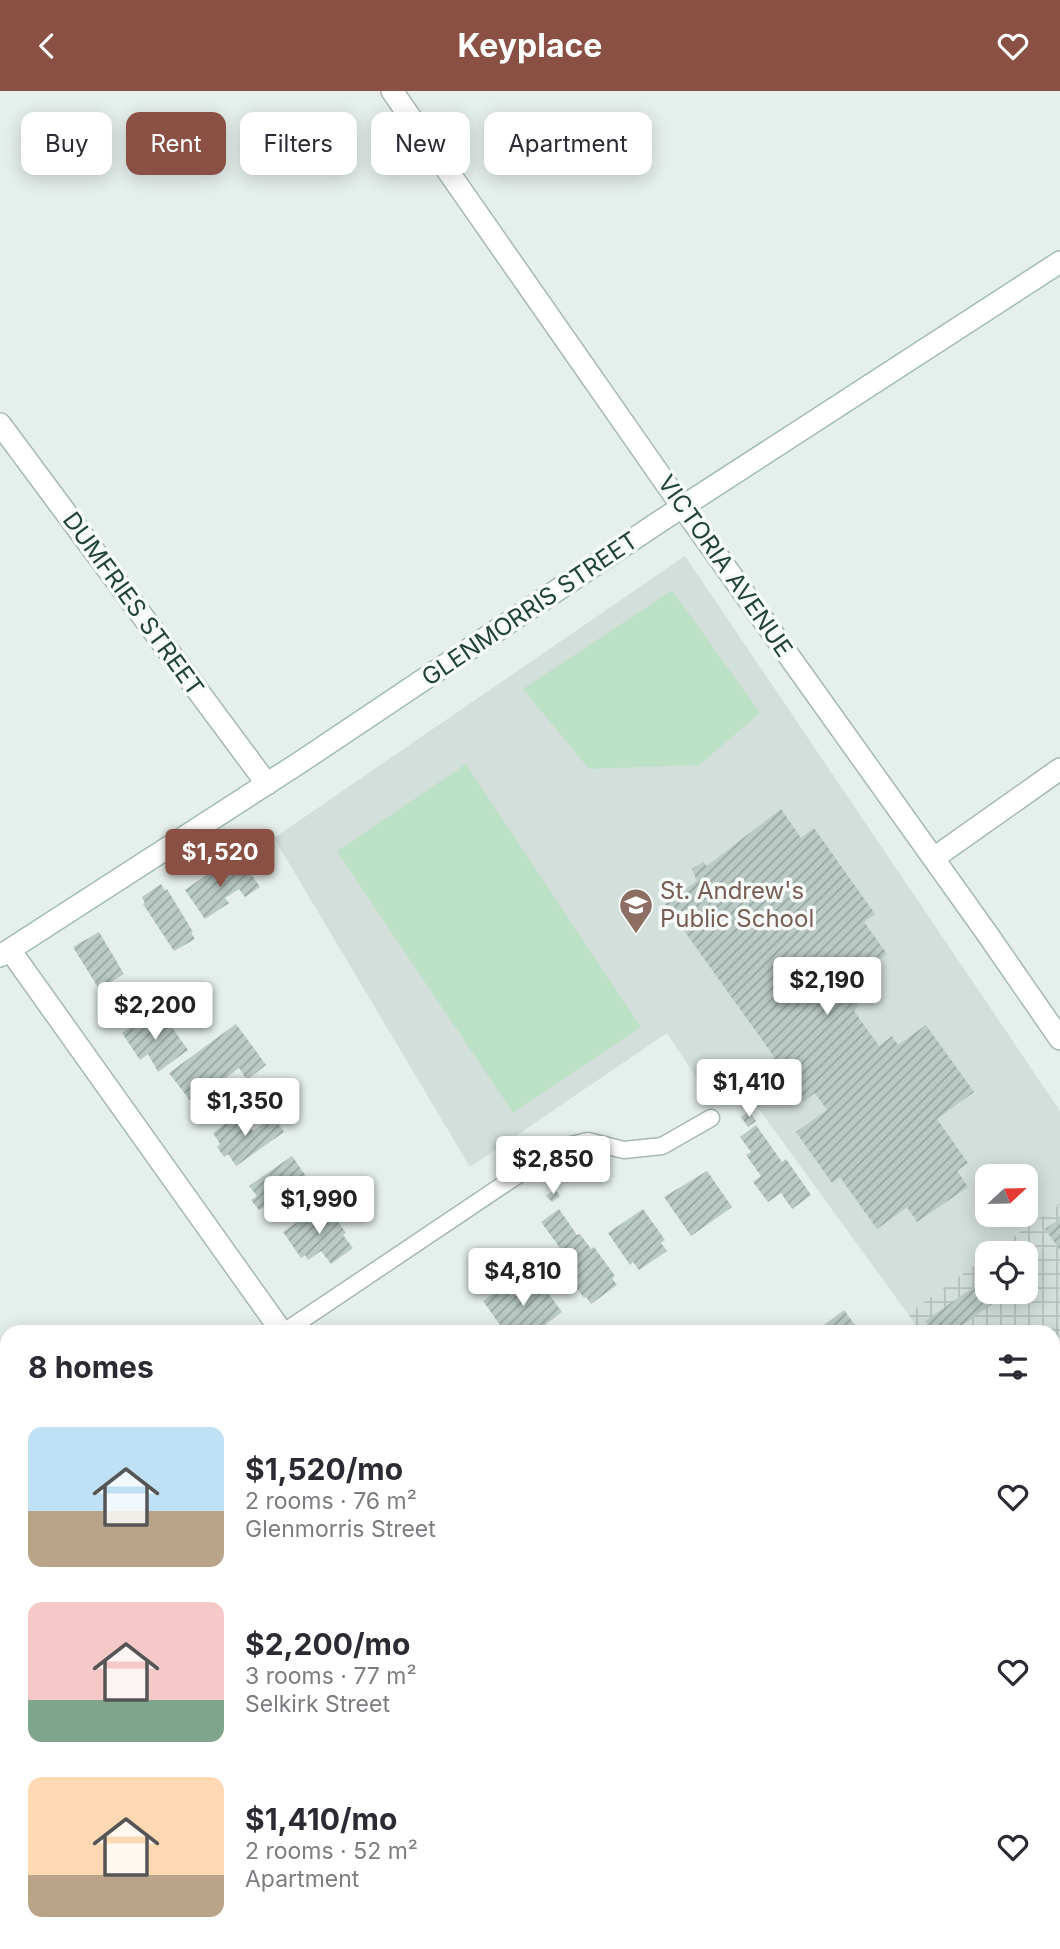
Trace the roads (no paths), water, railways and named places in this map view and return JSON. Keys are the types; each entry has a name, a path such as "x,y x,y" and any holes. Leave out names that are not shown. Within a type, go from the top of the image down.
{"street":[{"name":"VICTORIA AVENUE","path":"392,91 1060,1039"},
{"name":"GLENMORRIS STREET","path":"5,953 267,784 683,506 1060,262"},
{"name":"DUMFRIES STREET","path":"0,423 267,784"},
{"path":"934,858 1060,769"},
{"path":"5,953 278,1325"}],"lane":[{"path":"293,1325 558,1148 588,1142 624,1150 662,1146 711,1118"}],"place":[{"name":"St. Andrew's Public School","path":"636,935"}]}
